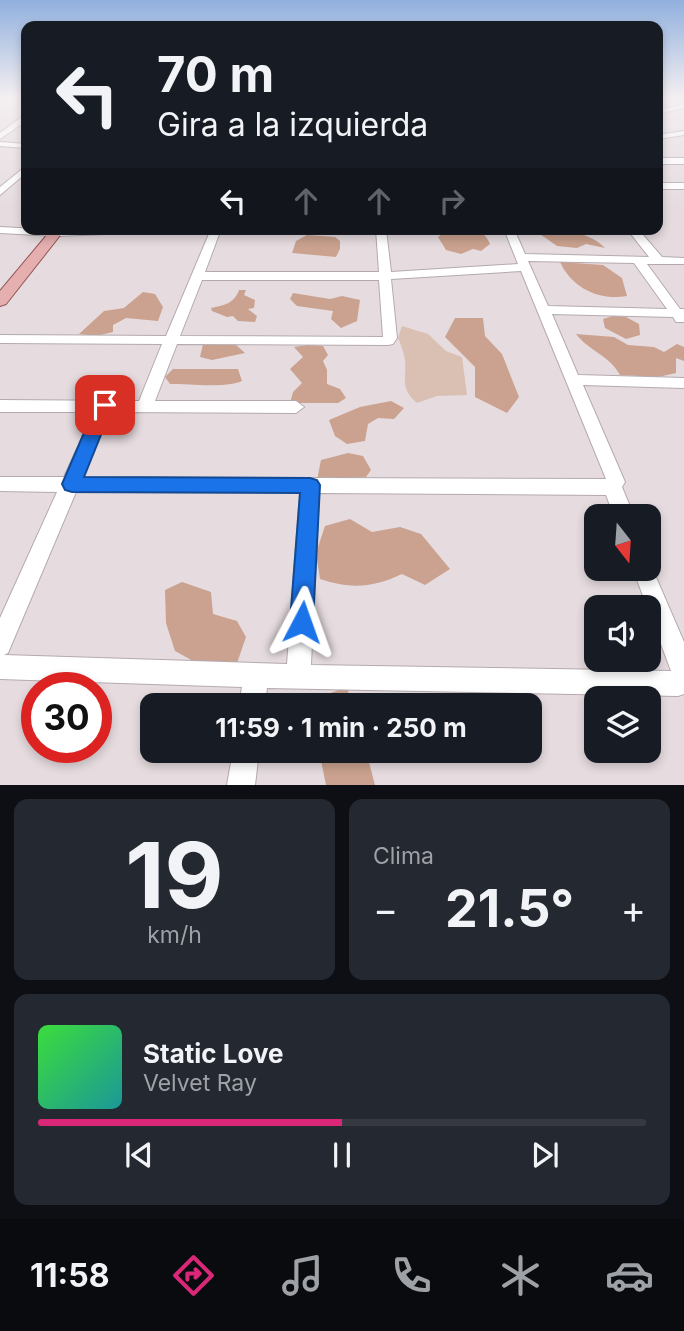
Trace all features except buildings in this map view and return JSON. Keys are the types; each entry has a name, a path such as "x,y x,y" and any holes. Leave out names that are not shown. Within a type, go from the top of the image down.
{"main road":[{"path":"0,281 46,235"},
{"path":"0,301 47,235"}],"street":[{"path":"663,135 682,135"},
{"path":"0,145 21,146"},
{"path":"663,161 684,161"},
{"path":"0,192 21,173"},
{"path":"663,186 684,186"},
{"path":"0,230 21,230"},
{"path":"145,405 214,235"},
{"path":"0,339 388,341 390,338 381,235"},
{"path":"512,235 616,482 612,487"},
{"path":"637,235 659,261"},
{"path":"638,260 682,317"},
{"path":"198,276 384,276 525,262 684,261"},
{"path":"543,310 682,317"},
{"path":"571,380 684,383"},
{"path":"0,405 296,407"},
{"path":"0,645 105,405"},
{"path":"0,484 612,487"},
{"path":"298,677 310,485"},
{"path":"612,487 619,504"},
{"path":"0,667 256,676 678,684 684,673 649,581"},
{"path":"254,693 256,676"},
{"path":"241,785 244,763"}],"shaded area":[{"path":"307,235 335,237 340,241 336,257 292,253 296,241"},
{"path":"484,235 490,244 481,251 473,249 461,254 446,250 438,237"},
{"path":"541,235 584,235 605,248 586,244 577,248 557,246"},
{"path":"560,262 603,265 622,278 627,296 606,296 587,291 572,279"},
{"path":"239,290 246,290 244,295 255,300 254,308 248,309 257,316 255,322 238,321 233,316 227,317 212,311 211,308 231,301"},
{"path":"143,292 155,294 163,307 158,321 126,318 113,325 113,332 96,336 79,334 104,311 124,308"},
{"path":"293,293 330,299 342,296 360,300 357,321 341,328 331,319 333,311 297,306 290,299"},
{"path":"613,316 626,317 639,324 640,335 626,339 605,328 603,319"},
{"path":"455,318 483,318 485,336 502,354 519,397 507,413 475,397 475,367 445,337"},
{"path":"402,326 428,334 446,351 462,357 467,395 437,396 417,403 411,397 405,386 405,362 398,338"},
{"path":"576,334 614,337 628,345 654,347 664,352 677,344 684,347 684,361 676,358 676,373 658,377 620,375"},
{"path":"203,344 236,345 245,353 212,360 200,357"},
{"path":"323,346 328,355 323,361 327,370 327,384 340,389 346,398 338,403 290,403 293,392 302,383 290,369 303,357 294,347"},
{"path":"173,369 238,369 242,381 217,385 170,384 165,377"},
{"path":"391,401 404,408 394,419 378,418 368,424 365,441 347,444 335,436 329,420 360,407"},
{"path":"348,453 363,456 371,470 366,477 317,480 321,460"},
{"path":"350,519 372,532 400,527 421,534 450,569 425,585 402,574 361,586 320,579 316,553 325,526"},
{"path":"182,582 211,592 213,614 237,621 246,637 236,666 204,667 175,651 166,623 165,590"},
{"path":"347,687 349,693 330,693"},
{"path":"321,763 369,763 375,785 326,785"}],"route":[{"path":"105,405 72,484 310,485 302,622"}]}
